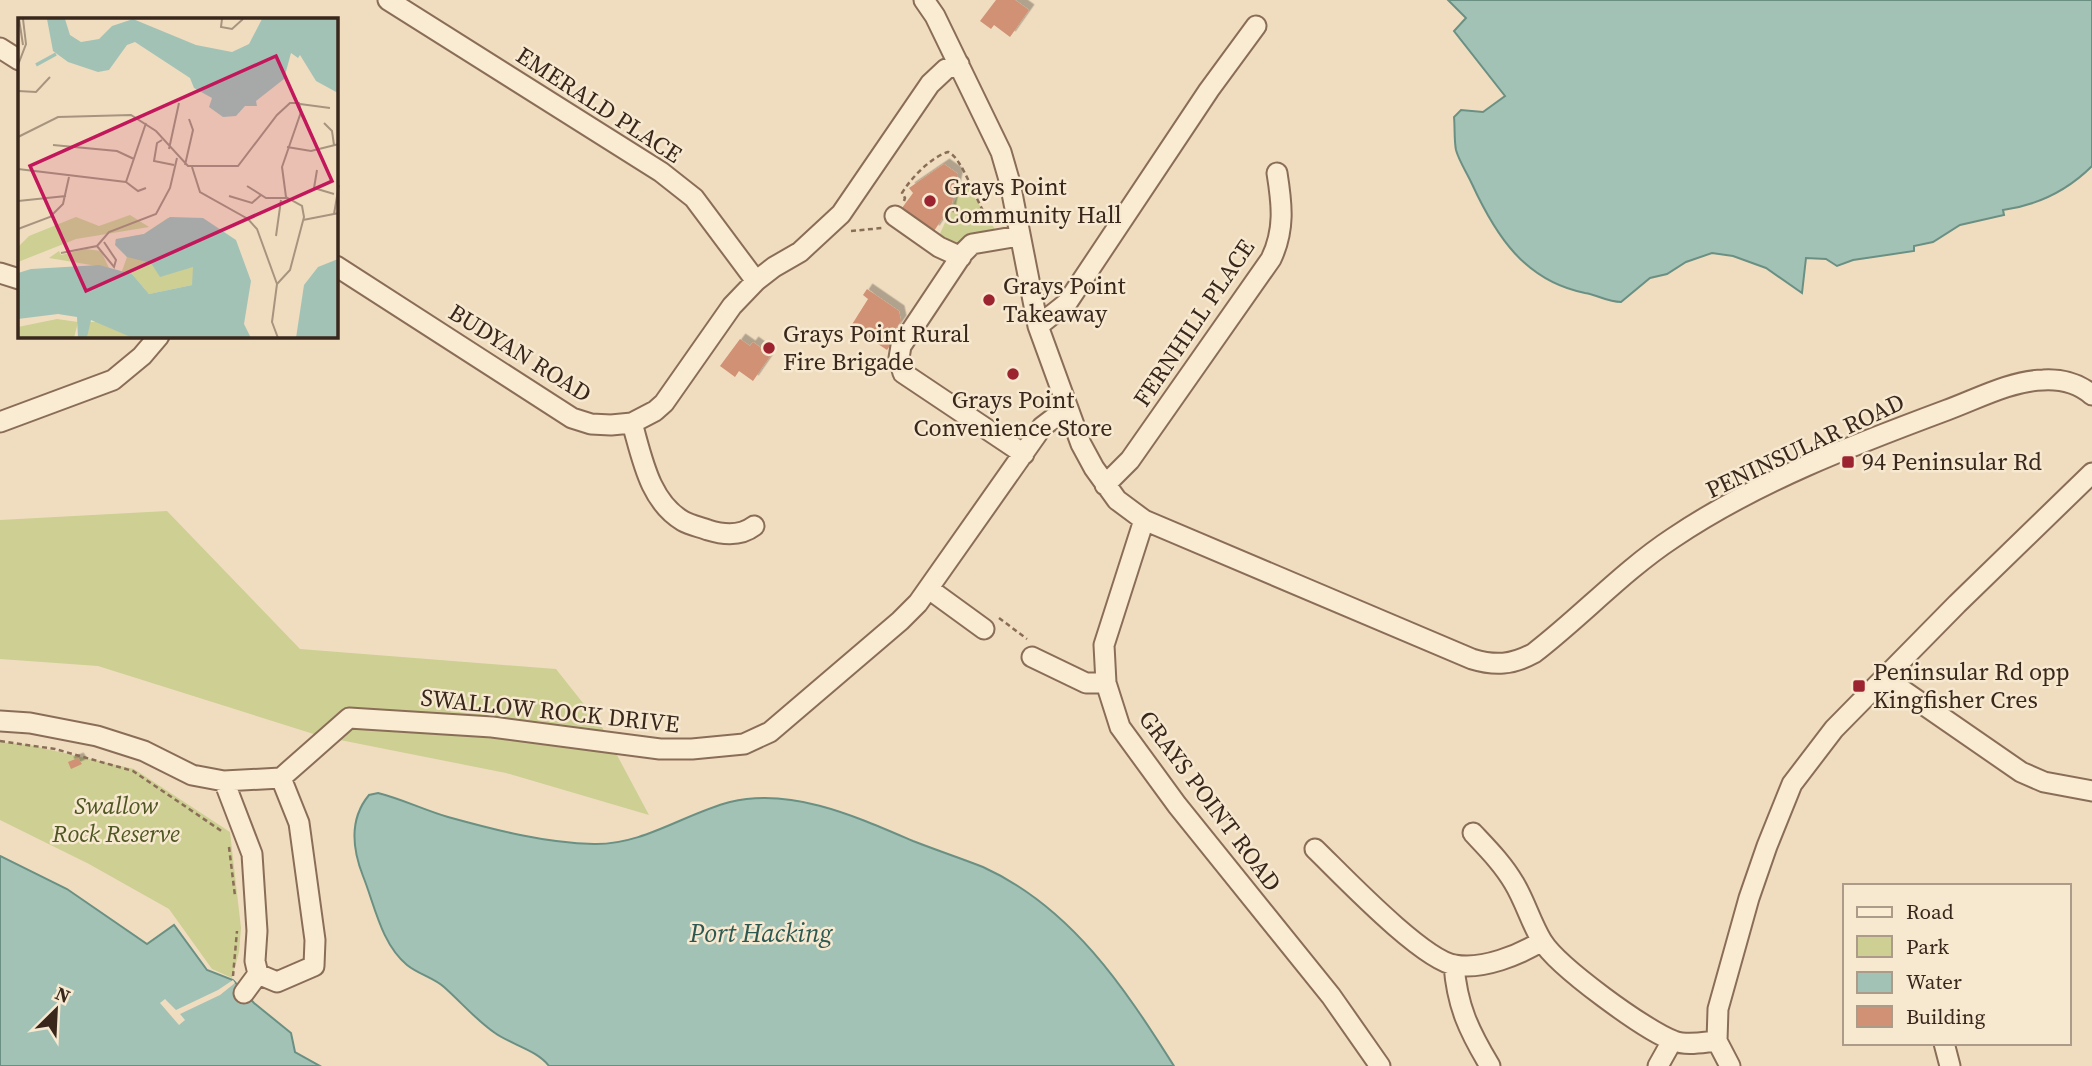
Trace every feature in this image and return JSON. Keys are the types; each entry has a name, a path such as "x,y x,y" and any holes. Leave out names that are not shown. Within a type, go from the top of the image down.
{"street":[{"name":"EMERALD PLACE","path":"388,0 661,172 694,198 755,281"},
{"path":"924,0 935,16 1001,152 1010,183 1013,237 1038,326 1082,444 1105,485 1117,500 1144,520"},
{"path":"1038,326 1067,303 1209,90 1256,26"},
{"path":"0,48 18,59"},
{"path":"754,526 746,532 722,534 684,521 662,503 646,472 632,423 655,411 671,396 732,306 755,281 800,252 841,214 930,84 946,69 959,64"},
{"name":"FERNHILL PLACE","path":"1105,485 1129,460 1270,259 1282,225 1282,203 1277,173"},
{"path":"895,216 939,247 961,257"},
{"path":"1013,237 972,244 901,346 899,358 903,373 1024,454"},
{"name":"BUDYAN ROAD","path":"338,267 572,418 591,424 632,423"},
{"path":"0,273 18,279"},
{"path":"0,422 113,380 142,356 157,338"},
{"name":"PENINSULAR ROAD","path":"1144,520 1453,652 1487,664 1499,665 1523,659 1534,653 1633,567 1673,538 1733,502 1787,475 1912,423 2028,381 2058,380 2073,383 2092,395"},
{"name":"SWALLOW ROCK DRIVE","path":"281,778 349,718 492,727 660,750 744,744 770,732 900,621 929,589 1042,427 1068,408"},
{"path":"1730,1066 1717,1041 1721,997 1749,898 1792,784 1813,753 1834,729 2092,473"},
{"name":"GRAYS POINT ROAD","path":"1144,520 1104,645 1106,683 1120,727 1194,825 1331,996 1380,1066"},
{"path":"929,589 984,629"},
{"path":"1032,657 1086,683 1106,683"},
{"path":"1885,678 2021,772 2044,782 2092,791"},
{"path":"0,721 30,723 97,736 144,751 192,775 224,782 281,778 299,823 315,940 314,966 277,982 258,974"},
{"path":"224,782 252,854 257,931 255,961 258,974"},
{"path":"1473,833 1497,858 1513,881 1542,941 1572,973 1672,1041 1717,1041"},
{"path":"1315,849 1413,941 1437,958 1454,965 1489,962 1531,948 1542,941"},
{"path":"1454,965 1460,1006 1470,1032 1490,1066"},
{"path":"238,986 258,974"},
{"path":"1658,1066 1672,1041"},
{"path":"1945,1045 1950,1066"}],"path":[{"path":"895,216 905,198 902,193 908,183 939,155 948,152 957,158 985,216 1013,237"},
{"path":"844,231 866,229"},
{"path":"0,741 55,749 133,771 227,835"},
{"path":"229,848 236,901"},
{"path":"238,922 238,986"}],"green space":[{"path":"964,181 996,231 952,246 938,238"},
{"path":"167,511 300,649 556,669 602,727 649,815 506,773 320,736 98,666 0,659 0,520"},
{"name":"Swallow Rock Reserve","path":"0,742 29,745 134,769 230,832 241,928 239,952 232,978 212,969 169,909 89,864 0,820"}],"water":[{"path":"1448,0 2092,0 2092,166 2051,196 2028,205 2003,210 2004,215 1960,225 1933,242 1914,246 1914,251 1853,260 1837,266 1826,259 1806,258 1802,293 1766,268 1733,256 1712,253 1686,262 1667,274 1650,278 1621,302 1611,301 1564,287 1529,267 1502,238 1481,203 1456,150 1454,117 1461,110 1483,112 1505,96 1454,31 1466,18"},
{"name":"Port Hacking","path":"378,793 448,817 502,831 557,841 594,844 629,840 713,807 753,798 800,801 847,814 983,867 1043,904 1093,952 1115,979 1174,1066 549,1066 538,1056 488,1028 440,984 407,965 391,946 375,912 359,865 354,834 363,804 369,795"},
{"path":"0,856 67,889 147,944 174,925 207,970 233,980 254,1003 291,1033 295,1052 320,1066 0,1066"}],"pier":[{"path":"233,980 235,983 220,995 180,1014 185,1020 179,1025 160,1003 165,999 176,1010"}],"building":[{"path":"996,0 1015,0 1029,10 1010,37 994,25 991,29 980,21"},
{"name":"Grays Point Community Hall","path":"944,164 958,174 949,218 944,216 934,231 902,208 913,193 909,188"},
{"path":"867,289 899,311 901,321 892,334 896,337 887,350 851,326 868,299 863,295"},
{"path":"740,339 750,346 753,342 771,355 753,381 739,371 735,377 720,366"},
{"path":"78,758 82,764 71,769 68,762"}],"place":[{"name":"Grays Point Community Hall","path":"930,201"},
{"name":"Grays Point Takeaway","path":"989,300"},
{"name":"Grays Point Rural Fire Brigade","path":"769,348"},
{"name":"Grays Point Convenience Store","path":"1013,374"},
{"name":"94 Peninsular Rd","path":"1848,462"},
{"name":"Peninsular Rd opp Kingfisher Cres","path":"1859,686"}]}
